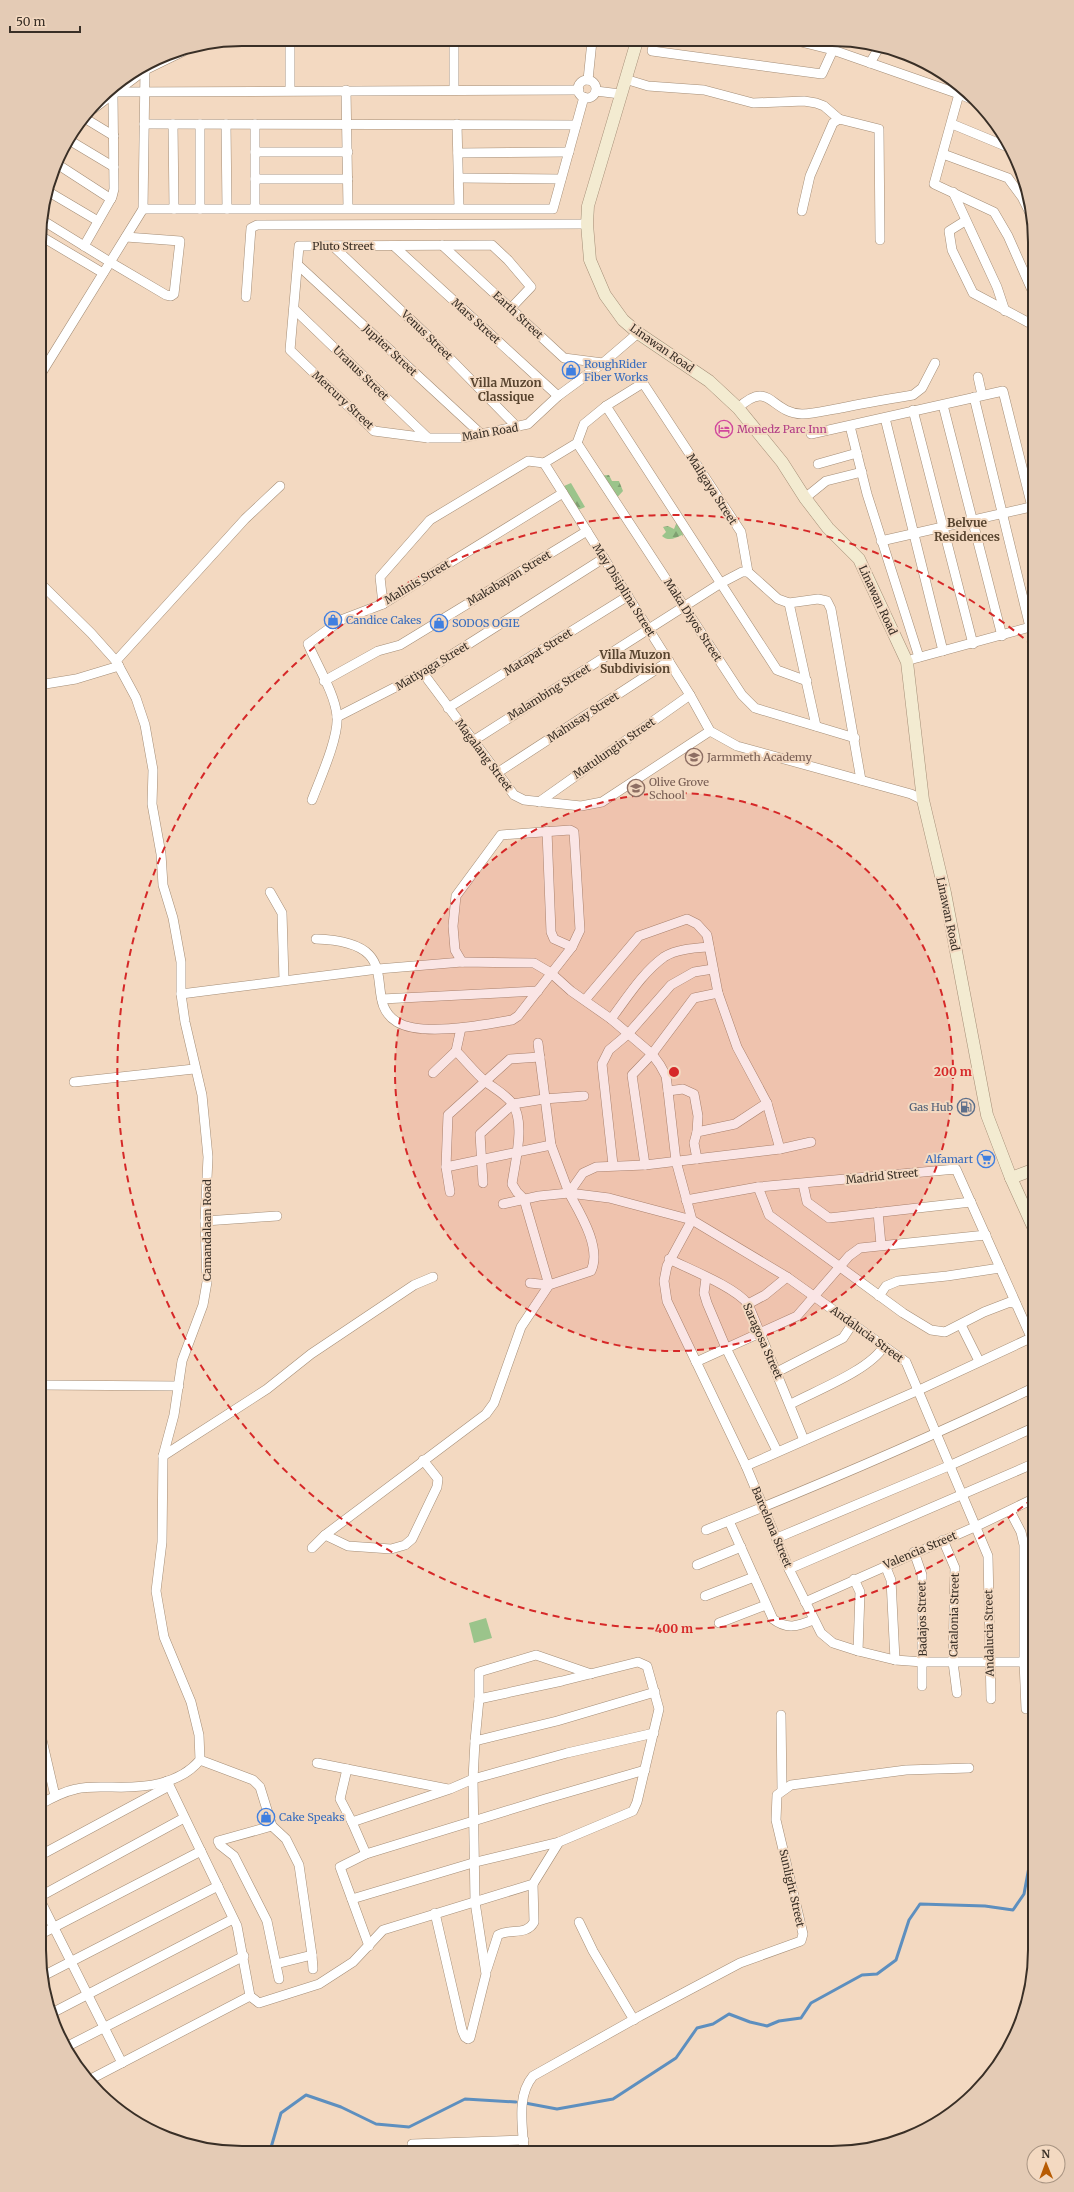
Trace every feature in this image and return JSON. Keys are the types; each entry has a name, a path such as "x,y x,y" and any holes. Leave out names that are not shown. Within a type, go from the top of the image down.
{"street":[{"path":"290,46 290,90"},
{"path":"454,46 454,90"},
{"path":"588,80 591,46"},
{"name":"Linawan Road","path":"635,46 588,206 587,224 590,260 605,295 623,320 638,333 709,381 738,408 782,462 805,498 828,528 859,560 907,662 923,800 945,893 987,1115 1011,1178 1028,1216"},
{"path":"653,46 652,51 822,74 833,50"},
{"path":"816,46 952,88"},
{"path":"870,63 877,52"},
{"path":"46,365 144,209 145,72"},
{"path":"625,79 648,86 704,90 753,102 804,101 816,103 824,106 839,119 879,129 880,240"},
{"path":"144,209 553,209 576,125 581,83 588,80 593,82 596,91"},
{"path":"116,93 290,90 454,90 581,93 589,98 596,91"},
{"path":"346,90 348,208"},
{"path":"596,91 620,94"},
{"path":"84,246 111,199 114,189 115,93"},
{"path":"961,95 934,184 994,212 1008,236 1028,281"},
{"path":"802,210 810,176 833,123 839,119"},
{"path":"89,121 114,136"},
{"path":"144,124 576,125"},
{"path":"173,124 174,209"},
{"path":"200,124 200,208"},
{"path":"226,124 227,209"},
{"path":"255,124 256,208"},
{"path":"457,124 459,208"},
{"path":"952,124 1002,145"},
{"path":"73,142 114,167"},
{"path":"255,152 348,152"},
{"path":"458,154 569,152"},
{"path":"943,154 1008,178 1023,198"},
{"path":"61,167 111,199"},
{"path":"459,178 561,179"},
{"path":"255,179 348,179"},
{"path":"953,192 965,221 998,287 1004,311"},
{"path":"53,194 98,221"},
{"path":"965,221 949,231 952,250 973,293 1028,323"},
{"path":"47,223 166,295 171,296 174,294 180,241 126,237"},
{"path":"246,297 251,228 257,225 587,224"},
{"path":"46,239 103,273"},
{"name":"Earth Street","path":"442,245 564,358 603,363"},
{"name":"Pluto Street","path":"290,350 299,246 492,245 508,260 531,287 511,308"},
{"name":"Venus Street","path":"333,246 429,337 517,427"},
{"name":"Mars Street","path":"394,246 558,396"},
{"name":"Jupiter Street","path":"298,265 481,434"},
{"name":"Uranus Street","path":"294,309 428,438"},
{"name":"Main Road","path":"428,438 462,438 528,424 558,396 603,363 638,333"},
{"name":"Mercury Street","path":"290,350 374,431 428,438"},
{"path":"738,408 750,397 758,395 764,396 781,408 800,414 913,394 922,388 935,363"},
{"path":"978,377 978,396 1002,512 1028,612"},
{"name":"Maligaya Street","path":"606,406 643,383 741,532 748,572"},
{"path":"811,434 1003,391 1028,487"},
{"path":"943,405 1002,636"},
{"path":"383,604 380,577 430,520 528,461 544,463 576,443 584,424 606,406 777,670 807,681"},
{"path":"913,410 973,644"},
{"path":"885,418 942,651"},
{"path":"850,426 881,541 919,657"},
{"name":"Maka Diyos Street","path":"576,443 742,695 755,708 855,738"},
{"path":"818,464 858,453"},
{"name":"May Disiplina Street","path":"544,463 690,695 710,731"},
{"path":"805,498 826,481 862,472"},
{"path":"46,684 76,679 117,664 245,519 280,486"},
{"name":"Malinis Street","path":"312,800 334,740 337,717 324,681 308,644 341,620 383,604 563,493"},
{"path":"881,541 1028,507"},
{"name":"Makabayan Street","path":"324,681 378,651 400,645 587,531"},
{"name":"Matiyaga Street","path":"337,717 423,673 604,558"},
{"name":"Malambing Street","path":"473,741 721,583 742,572 748,572"},
{"path":"748,572 778,599 788,603 818,599 827,601 831,609 855,738 861,780"},
{"name":"Camandalaan Road","path":"46,589 92,633 117,664 136,698 145,725 153,770 152,804 161,854 163,885 173,918 181,962 181,994 194,1069 202,1095 208,1157 205,1221 207,1282 203,1305 182,1361 179,1386 163,1456 162,1542 156,1591 164,1637 191,1702 199,1735 200,1760"},
{"name":"Matapat Street","path":"448,708 628,596"},
{"path":"788,603 807,681 816,726"},
{"path":"907,662 919,657 973,644 1028,628"},
{"name":"Mahusay Street","path":"497,773 668,661"},
{"name":"Magalang Street","path":"423,673 514,795 524,800 581,806 602,802 710,731"},
{"name":"Matulungin Street","path":"539,802 690,695"},
{"path":"710,731 737,746 861,780 923,800"},
{"path":"316,939 338,940 355,946 370,954 378,969 382,999 387,1011 396,1021 413,1028 461,1028 512,1020 518,1016 572,947 580,930 574,832 570,830 501,835 456,896 453,926 455,950 462,962"},
{"path":"547,831 551,932 554,939 572,947"},
{"path":"270,892 282,913 284,980"},
{"path":"585,1000 639,936 687,919 697,924 707,935 718,994 737,1046 767,1103 780,1149"},
{"path":"611,1019 645,975 664,957 678,952 709,947"},
{"path":"181,994 378,969 462,962 534,963 551,973 571,991 611,1019 652,1054 666,1076 676,1161 692,1220"},
{"path":"613,1165 602,1064 609,1050 628,1034 671,985 694,972 713,969"},
{"path":"382,999 538,991"},
{"path":"645,1165 632,1076 652,1054 694,998 718,994"},
{"path":"433,1073 456,1051 461,1028"},
{"path":"530,1283 549,1285 591,1271 595,1263 593,1247 585,1222 569,1193 551,1145 538,1043"},
{"path":"312,1548 325,1535 422,1460 486,1414 494,1403 521,1327 549,1285 524,1198 517,1192 512,1184 518,1151 517,1116 513,1104 506,1096 485,1081 456,1051"},
{"path":"450,1192 446,1167 448,1115 510,1059 540,1057"},
{"path":"74,1082 194,1069"},
{"path":"668,1091 683,1089 694,1094 698,1116 697,1132 694,1143 697,1159"},
{"path":"483,1183 480,1134 513,1104 544,1099 584,1096"},
{"path":"697,1132 735,1124 767,1103"},
{"path":"569,1193 583,1173 596,1167 613,1165 645,1165 697,1159 780,1149 811,1142"},
{"path":"446,1167 551,1145"},
{"name":"Madrid Street","path":"686,1200 758,1187 956,1169 1028,1328"},
{"path":"1011,1178 1028,1172"},
{"path":"803,1184 807,1202 829,1218 971,1202"},
{"path":"758,1187 769,1215 879,1296 930,1330 945,1332 984,1312 1010,1302 1016,1304"},
{"name":"Andalucia Street","path":"503,1204 524,1198 569,1193 609,1198 692,1220 787,1277 906,1362 977,1526 988,1556 991,1699"},
{"path":"878,1212 881,1245"},
{"path":"205,1221 277,1216"},
{"name":"Barcelona Street","path":"692,1220 670,1259 664,1281 667,1302 746,1466 790,1569 813,1620 821,1633 833,1642 858,1651 895,1660 990,1663 1028,1661"},
{"path":"696,1362 797,1316 848,1256 860,1248 986,1235"},
{"name":"Saragosa Street","path":"670,1259 742,1296 748,1304 791,1404 804,1440"},
{"path":"879,1296 886,1286 898,1281 1000,1268"},
{"path":"163,1456 266,1389 311,1354 414,1285 433,1277"},
{"path":"748,1304 765,1295 787,1277"},
{"path":"706,1278 704,1292 726,1348 777,1451"},
{"path":"777,1372 843,1338 853,1323"},
{"path":"961,1325 979,1361"},
{"path":"746,1466 777,1451 919,1390 979,1361 1028,1342"},
{"path":"791,1404 864,1366 880,1354 884,1346"},
{"path":"46,1385 179,1386"},
{"path":"706,1530 763,1508 938,1434 1028,1390"},
{"path":"777,1538 951,1466 1028,1430"},
{"path":"325,1535 348,1546 391,1549 404,1545 412,1539 437,1487 438,1479 422,1460"},
{"path":"790,1569 1028,1466"},
{"name":"Valencia Street","path":"805,1602 884,1565 977,1526 1028,1502"},
{"path":"1010,1511 1021,1532 1024,1544 1024,1661 1028,1684"},
{"path":"729,1521 773,1619 780,1625 791,1628 813,1620"},
{"name":"Catalonia Street","path":"943,1540 955,1568 953,1662 957,1693"},
{"path":"697,1565 741,1547"},
{"name":"Badajos Street","path":"914,1552 922,1576 922,1686"},
{"path":"884,1565 891,1580 895,1660"},
{"path":"705,1596 754,1576"},
{"path":"854,1579 860,1592 858,1651"},
{"path":"719,1623 766,1605"},
{"path":"486,1974 475,1902 476,1862 473,1779 475,1741 480,1699 479,1672 536,1655 591,1674"},
{"path":"352,1898 476,1862 559,1842 633,1811 645,1770 659,1709 647,1666 643,1663 638,1662 480,1699"},
{"path":"475,1741 556,1721 655,1692"},
{"path":"1026,1709 1028,1702"},
{"path":"781,1715 782,1790 791,1785 906,1770 969,1768"},
{"path":"352,1822 450,1789 473,1779 567,1753 654,1733"},
{"path":"46,1756 55,1796"},
{"path":"46,1852 183,1776 200,1760 257,1783 272,1826 286,1839 299,1865 313,1969"},
{"path":"316,1762 450,1789"},
{"path":"347,1769 340,1799 366,1854"},
{"path":"369,1946 340,1867 366,1854 645,1770"},
{"path":"46,1801 55,1796 82,1788 168,1784"},
{"path":"168,1784 234,1919 244,1956 250,1996 259,2003 319,1984 353,1962 383,1930 533,1884"},
{"name":"Sunlight Street","path":"524,2146 522,2097 526,2084 534,2076 740,1963 801,1941 803,1934 776,1820 777,1795 782,1790"},
{"path":"46,1894 184,1818"},
{"path":"272,1826 218,1841 220,1846 234,1856 267,1921 279,1979"},
{"path":"435,1913 462,2030 465,2038 468,2039 470,2038 486,1974 498,1935 509,1931 527,1930 532,1926 534,1922 533,1884 559,1842"},
{"path":"46,1932 201,1851"},
{"path":"48,1974 218,1886"},
{"path":"46,1912 122,2063"},
{"path":"56,2011 234,1919"},
{"path":"579,1922 593,1951 634,2020"},
{"path":"276,1964 312,1955"},
{"path":"70,2045 244,1956"},
{"path":"94,2078 250,1996"},
{"path":"412,2144 524,2140"}],"green space":[{"path":"609,475 612,481 619,481 623,491 612,503 594,476"},
{"path":"571,483 585,507 578,510 564,486"},
{"path":"678,519 682,525 683,537 682,535 667,539 662,536 666,532 663,527 668,526 674,529"},
{"path":"486,1618 492,1638 474,1643 469,1623"}],"waterway":[{"path":"525,2103 557,2109 613,2099 676,2058 697,2028 713,2024 729,2014 750,2022 767,2026 779,2021 801,2018 811,2003 862,1975 877,1974 896,1960 909,1920 920,1904 985,1906 1013,1910 1024,1894 1028,1872"},
{"path":"271,2146 281,2113 306,2095 341,2107 376,2124 409,2127 465,2099 516,2102"}],"place":[{"name":"RoughRider Fiber Works","path":"571,370"},
{"name":"Monedz Parc Inn","path":"724,429"},
{"name":"Candice Cakes","path":"333,620"},
{"name":"SODOS OGIE","path":"439,623"},
{"name":"Jarmmeth Academy","path":"694,757"},
{"name":"Olive Grove School","path":"636,788"},
{"name":"Gas Hub","path":"966,1107"},
{"name":"Alfamart","path":"986,1159"},
{"name":"Cake Speaks","path":"266,1817"}],"district":[{"name":"Villa Muzon Classique","path":"506,389"},
{"name":"Belvue Residences","path":"967,529"},
{"name":"Villa Muzon Subdivision","path":"635,661"}]}
